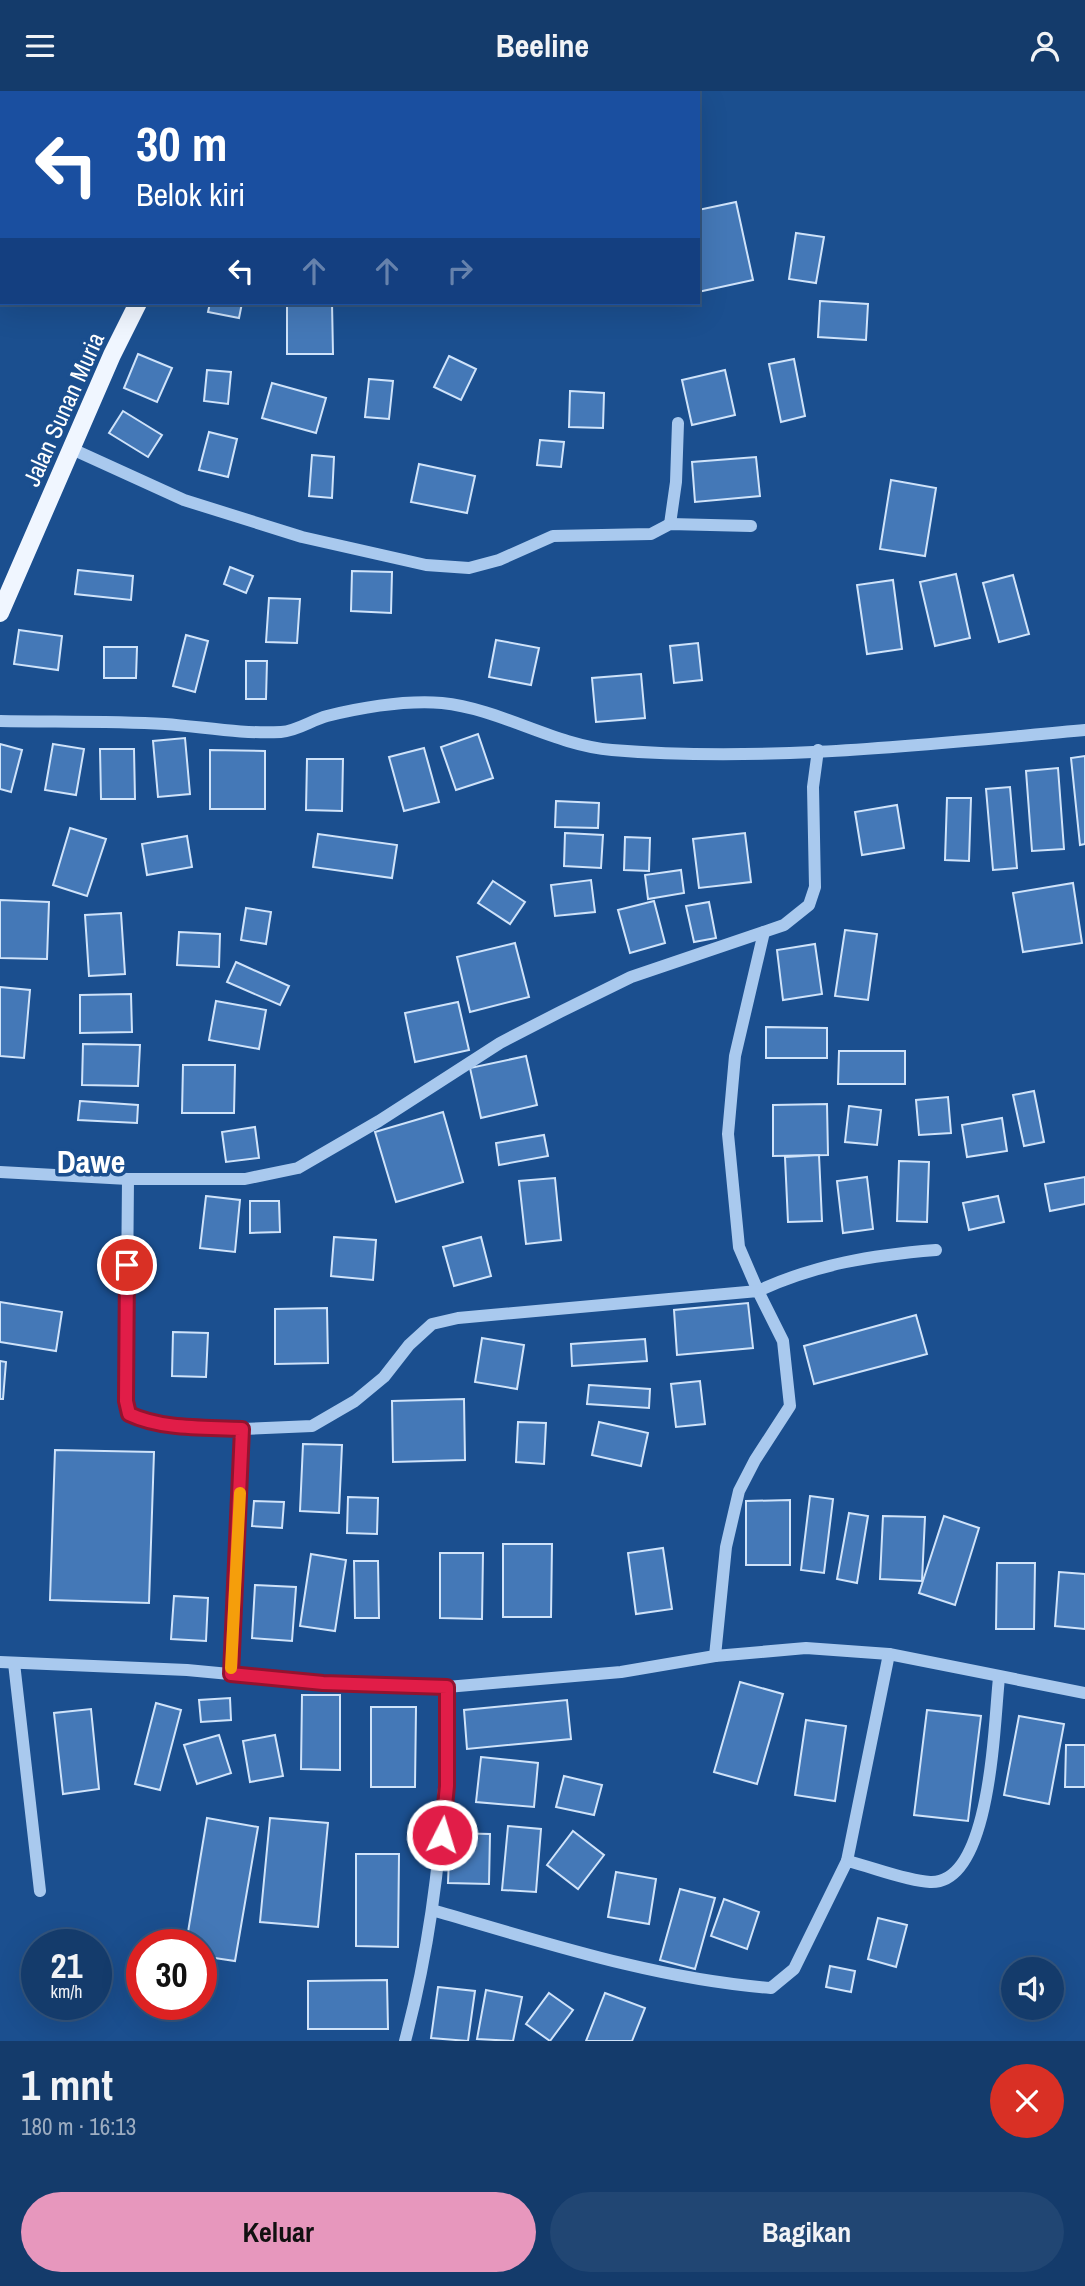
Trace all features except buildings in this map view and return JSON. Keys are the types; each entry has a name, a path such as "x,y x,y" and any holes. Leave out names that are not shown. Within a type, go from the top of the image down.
{"main road":[{"name":"Jalan Sunan Muria","path":"0,613 112,355 137,305"}],"street":[{"path":"670,524 676,482 678,423"},
{"path":"72,449 184,500 302,537 426,565 469,568 499,560 553,536 651,534 670,524 751,526"},
{"path":"0,721 166,724 237,733 285,732 325,717 382,704 442,703 493,714 561,739 608,750 706,754 938,743 1085,730"},
{"path":"0,1172 128,1178 245,1179 298,1168 500,1044 560,1012 631,978 764,932 798,916 808,905 815,887 813,787 818,750"},
{"path":"715,1656 726,1547 739,1491 755,1460 790,1406 783,1341 739,1247 728,1134 735,1056 764,932"},
{"path":"128,1178 126,1401 129,1414 140,1419 181,1426 242,1429 312,1426 365,1393 432,1324 458,1318 758,1291 793,1275 867,1256 936,1250"},
{"path":"231,1674 242,1429"},
{"path":"0,1662 231,1674 323,1683 447,1687 621,1672 715,1656 806,1648 889,1654 1085,1693"},
{"path":"432,1910 582,1953 700,1981 771,1988 794,1969 847,1861 889,1654"},
{"path":"14,1663 40,1891"},
{"path":"847,1861 931,1882 948,1877 961,1864 978,1836 999,1678"},
{"path":"405,2041 438,1884 447,1786 447,1687"}],"slow traffic":[{"path":"231,1668 240,1493"}],"district":[{"name":"Dawe","path":"91,1161"}],"route":[{"path":"127,1265 126,1401 129,1414 140,1419 181,1426 242,1429 231,1674 323,1683 447,1687 447,1786 442,1835"}]}
